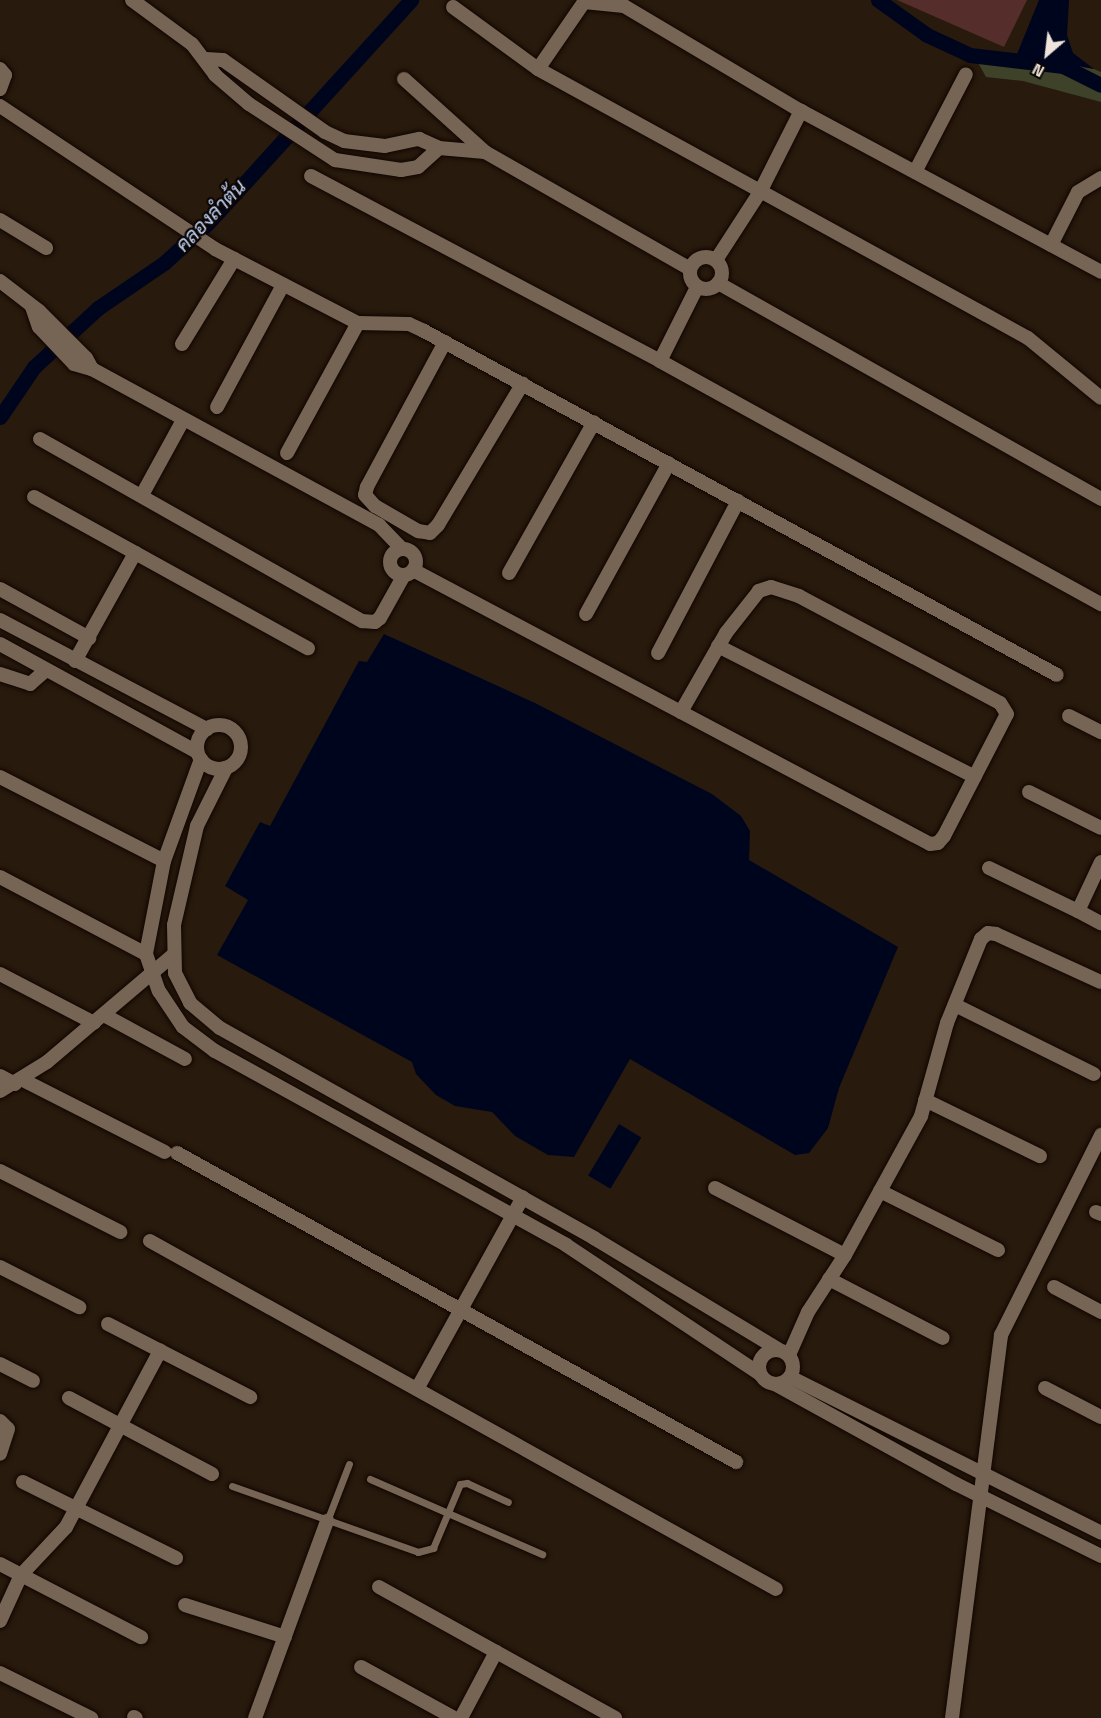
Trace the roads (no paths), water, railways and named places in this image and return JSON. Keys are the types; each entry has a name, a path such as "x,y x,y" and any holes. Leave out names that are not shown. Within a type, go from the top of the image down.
{"street":[{"path":"132,0 206,59 215,75 249,104 335,160 360,166 418,167 439,148"},
{"path":"538,69 582,1 624,6 643,14 801,111 1101,272"},
{"path":"453,7 538,69 1028,338 1101,398"},
{"path":"206,59 223,60 325,132 362,145 384,146 419,139 439,148 485,152"},
{"path":"0,69 5,79 0,89"},
{"path":"915,172 966,75"},
{"path":"404,79 485,152 690,269"},
{"path":"249,104 261,87"},
{"path":"0,106 215,249 358,323 409,324 445,342 1057,675"},
{"path":"716,260 760,192 801,111"},
{"path":"360,166 362,145"},
{"path":"311,176 660,361 1101,604"},
{"path":"1051,245 1078,192 1101,178"},
{"path":"0,220 46,248"},
{"path":"704,257 716,260 722,271 718,283 709,289 698,287 690,279 690,269 704,257"},
{"path":"182,344 234,259"},
{"path":"0,281 32,307 44,324 84,364 379,525 401,548 415,555 409,573 380,618 375,622 362,621 40,439"},
{"path":"718,283 1101,499"},
{"path":"217,407 283,285"},
{"path":"660,361 698,287"},
{"path":"286,453 358,323"},
{"path":"445,342 367,487 366,495 375,506 418,531 430,533 438,525 523,383"},
{"path":"142,495 183,420"},
{"path":"509,573 594,422"},
{"path":"586,614 669,463"},
{"path":"34,497 308,648"},
{"path":"658,653 738,501"},
{"path":"401,548 392,553 389,563 394,572 409,573 681,712 930,844 939,843 944,836 1007,714 1000,704 799,596 771,587 759,591 718,646 681,712"},
{"path":"75,661 135,553"},
{"path":"0,589 88,638"},
{"path":"0,621 207,729"},
{"path":"0,644 199,755 207,765 226,768"},
{"path":"718,646 975,777"},
{"path":"0,674 30,684 46,670"},
{"path":"1069,716 1101,732"},
{"path":"775,1384 790,1377 794,1365 783,1352 523,1197 203,1016 179,985 172,956 174,925 197,826 226,768 240,754 237,735 220,725 207,729 198,739 199,755 164,861 146,954 151,973 171,1012 195,1038 566,1245 775,1384 980,1496 1101,1556"},
{"path":"0,777 164,861"},
{"path":"1029,792 1101,828"},
{"path":"1078,911 1101,862"},
{"path":"989,868 1101,923"},
{"path":"0,877 146,954"},
{"path":"760,1374 762,1357 783,1352 845,1255 921,1116 954,1005 981,939 988,933 1101,982"},
{"path":"0,1091 19,1082 99,1019 172,956"},
{"path":"0,974 185,1059"},
{"path":"954,1005 1094,1074"},
{"path":"0,1076 19,1082 171,1153 736,1462"},
{"path":"925,1100 1040,1156"},
{"path":"342,1120 353,1102"},
{"path":"952,1718 982,1474 1006,1321 1101,1135"},
{"path":"0,1171 120,1232"},
{"path":"715,1188 845,1255"},
{"path":"880,1191 998,1250"},
{"path":"417,1389 523,1197"},
{"path":"150,1241 776,1589"},
{"path":"0,1267 79,1307"},
{"path":"829,1279 943,1338"},
{"path":"1054,1287 1101,1312"},
{"path":"108,1324 250,1397"},
{"path":"0,1621 21,1575 66,1527 160,1351"},
{"path":"0,1364 33,1381"},
{"path":"790,1377 1101,1533"},
{"path":"1045,1389 1101,1417"},
{"path":"69,1398 212,1474"},
{"path":"0,1421 8,1429 0,1454"},
{"path":"23,1482 176,1558"},
{"path":"255,1718 327,1521"},
{"path":"0,1564 141,1637"},
{"path":"379,1587 615,1718"},
{"path":"185,1605 285,1637"},
{"path":"460,1718 496,1652"},
{"path":"361,1666 454,1718"},
{"path":"0,1673 91,1718"}],"lane":[{"path":"327,1521 349,1464"},
{"path":"370,1479 542,1554"},
{"path":"232,1486 327,1521 425,1552 433,1548 447,1513 463,1483 508,1502"}],"water":[{"path":"1039,0 1069,0 1067,35 1073,53 1094,69 1017,54"},
{"path":"384,634 535,703 712,794 741,816 750,831 749,860 898,947 839,1088 828,1128 809,1153 795,1155 630,1059 574,1157 548,1155 515,1136 492,1112 455,1106 436,1095 416,1074 412,1062 217,955 248,900 225,886 260,822 270,826 359,661 367,662"},
{"path":"619,1124 641,1137 610,1189 588,1175"}],"waterway":[{"name":"คลองลำต้น","path":"0,417 34,367 98,308 164,263 208,223 411,0"},
{"path":"878,0 927,35 970,55 1063,66 1101,85"}]}
